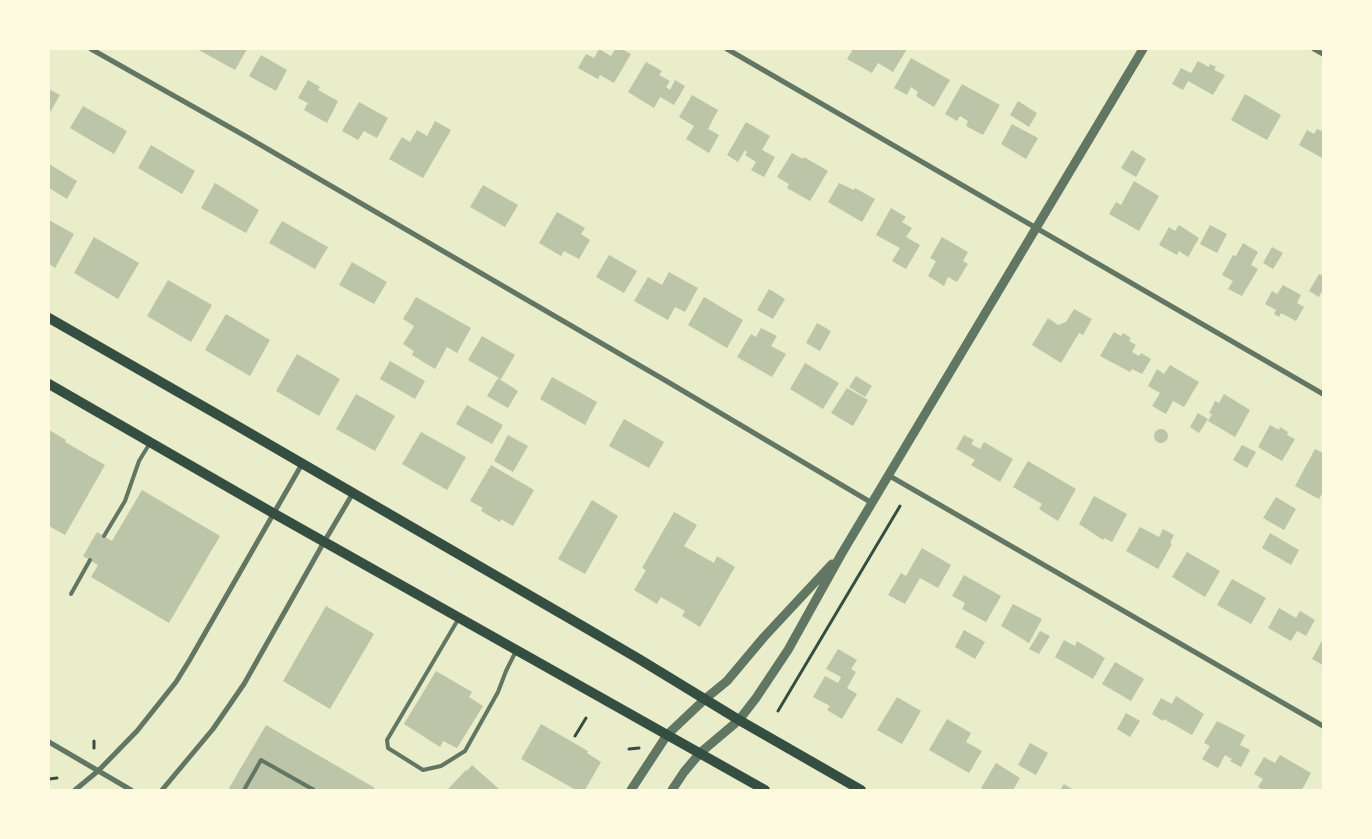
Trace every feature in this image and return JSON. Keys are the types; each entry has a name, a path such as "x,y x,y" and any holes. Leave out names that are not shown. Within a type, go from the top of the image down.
{"main road":[{"path":"49,318 302,463 861,790"},
{"path":"49,384 273,514 765,790"}],"street":[{"path":"92,49 668,382 872,503"},
{"path":"727,49 1323,394"},
{"path":"672,790 700,753 739,720 788,650 842,552 1143,49"},
{"path":"1314,49 1323,54"},
{"path":"75,790 98,771 137,731 176,682 302,463"},
{"path":"888,475 1323,726"},
{"path":"162,790 213,729 244,684 353,493"},
{"path":"631,790 667,735 727,681 764,637 842,552"},
{"path":"49,742 131,790"}],"lane":[{"path":"104,536 125,501 139,461 150,443"},
{"path":"71,594 90,560"},
{"path":"460,618 387,740 388,748 423,770 441,766 465,751 498,692 516,650"},
{"path":"244,790 262,760 314,790"}],"path":[{"path":"778,711 900,506"},
{"path":"575,736 586,718"},
{"path":"94,742 94,748"},
{"path":"629,749 639,748"},
{"path":"49,779 57,778"}],"building":[{"path":"197,49 247,49 235,70"},
{"path":"599,49 611,56 615,49 622,49 631,54 614,83 600,75 598,79 578,68 586,54 594,58"},
{"path":"853,49 907,49 893,72 878,63 872,73 847,59"},
{"path":"261,55 287,70 276,91 249,76"},
{"path":"911,58 950,80 934,107 916,96 918,92 911,87 907,95 894,88"},
{"path":"1198,61 1209,67 1210,64 1216,67 1214,70 1225,75 1213,95 1188,81 1183,90 1172,84 1181,68 1191,73"},
{"path":"646,62 662,71 659,75 670,81 666,87 670,90 675,80 685,86 674,105 660,97 654,108 628,92"},
{"path":"308,80 320,87 318,90 338,101 327,123 304,110 308,103 298,98"},
{"path":"962,84 1000,105 983,135 966,126 968,121 960,116 957,121 945,114"},
{"path":"49,89 60,95 49,114"},
{"path":"1245,94 1281,115 1267,140 1231,120"},
{"path":"692,95 718,110 708,129 719,135 709,153 686,139 694,126 679,117"},
{"path":"1018,101 1037,113 1029,127 1010,115"},
{"path":"359,102 388,118 377,138 364,131 358,140 342,131"},
{"path":"83,106 127,131 114,154 70,128"},
{"path":"435,121 451,130 423,178 389,159 402,137 410,142 417,130 427,136"},
{"path":"746,122 770,136 762,150 775,157 764,177 751,170 756,162 745,155 747,152 745,150 738,162 727,155"},
{"path":"1012,124 1038,138 1026,159 1001,144"},
{"path":"1317,129 1323,132 1322,158 1299,145 1307,130 1314,134"},
{"path":"151,145 195,171 182,194 138,168"},
{"path":"1132,150 1146,159 1136,177 1121,168"},
{"path":"792,153 803,159 804,157 828,171 810,201 787,188 789,184 777,177"},
{"path":"49,164 77,181 67,199 49,188"},
{"path":"1134,181 1159,196 1139,231 1109,214 1116,202 1121,205"},
{"path":"215,183 259,210 246,233 201,208"},
{"path":"839,183 854,190 855,188 875,199 862,222 828,202"},
{"path":"483,185 518,205 505,227 470,207"},
{"path":"891,208 906,217 902,222 912,228 906,237 920,245 906,269 892,261 900,248 876,235"},
{"path":"557,212 585,228 581,234 590,240 579,259 564,251 561,256 539,243"},
{"path":"49,220 74,234 55,268 49,264"},
{"path":"282,221 328,247 315,269 269,243"},
{"path":"1179,225 1199,238 1188,257 1179,251 1177,255 1159,245 1169,227 1175,231"},
{"path":"1210,225 1227,234 1217,253 1200,244"},
{"path":"94,237 139,263 118,299 74,273"},
{"path":"942,237 968,252 963,261 968,264 957,282 948,277 944,286 928,276 936,261 930,258"},
{"path":"1243,243 1258,252 1251,265 1258,269 1242,296 1228,289 1233,281 1222,275 1233,255 1236,256"},
{"path":"1272,247 1283,253 1273,269 1263,263"},
{"path":"609,255 637,271 624,293 596,277"},
{"path":"352,262 387,282 374,304 339,285"},
{"path":"669,272 698,288 685,312 675,307 668,320 634,301 648,277 662,285"},
{"path":"1319,274 1323,276 1323,289 1319,297 1309,291"},
{"path":"168,280 212,305 191,342 147,316"},
{"path":"1283,285 1301,295 1297,303 1304,307 1296,321 1281,313 1279,317 1274,314 1276,310 1265,304 1272,291 1277,294"},
{"path":"769,289 785,299 773,319 757,310"},
{"path":"416,297 471,328 457,353 447,347 435,369 412,355 414,351 403,344 414,326 403,319"},
{"path":"704,297 743,320 727,348 688,325"},
{"path":"1074,309 1092,319 1083,335 1079,333 1061,363 1032,345 1048,318 1058,325 1066,322"},
{"path":"226,314 270,340 250,376 205,350"},
{"path":"817,323 831,331 820,351 806,343"},
{"path":"761,328 777,336 771,346 786,354 772,377 737,357 751,334 756,337"},
{"path":"1114,332 1121,336 1123,333 1131,338 1129,341 1136,345 1132,352 1139,356 1141,353 1151,359 1142,374 1132,369 1130,372 1100,356"},
{"path":"482,336 515,355 501,379 468,360"},
{"path":"297,354 340,379 319,416 276,391"},
{"path":"390,361 425,381 415,399 380,379"},
{"path":"805,363 839,383 823,409 790,389"},
{"path":"1170,365 1199,382 1184,407 1173,401 1166,414 1152,406 1160,393 1148,386 1157,369 1164,374"},
{"path":"856,376 872,386 865,397 849,387"},
{"path":"552,377 597,402 585,425 540,399"},
{"path":"498,378 518,391 508,408 487,396"},
{"path":"847,388 868,400 853,426 831,413"},
{"path":"356,394 395,416 375,451 336,429"},
{"path":"1224,394 1250,410 1235,437 1208,421 1212,414 1209,413 1215,401 1219,403"},
{"path":"467,405 503,425 492,444 456,424"},
{"path":"1198,413 1208,419 1199,433 1190,427"},
{"path":"624,419 664,442 649,468 609,446"},
{"path":"1270,425 1279,430 1280,427 1288,432 1287,435 1295,439 1282,461 1258,447"},
{"path":"1158,429 1164,429 1168,436 1164,443 1158,443 1154,439 1154,433"},
{"path":"49,430 66,440 65,442 105,465 65,535 49,526"},
{"path":"421,432 466,457 447,490 402,464"},
{"path":"508,435 528,446 513,472 494,461"},
{"path":"964,435 974,440 971,444 980,449 984,442 1013,459 1000,482 971,465 975,460 956,449"},
{"path":"1242,445 1256,452 1247,468 1233,460"},
{"path":"1315,449 1323,453 1323,492 1319,499 1295,486"},
{"path":"1028,461 1076,489 1058,521 1039,509 1042,504 1013,487"},
{"path":"491,465 534,490 513,526 501,519 500,522 481,511 483,508 470,501"},
{"path":"142,490 220,536 169,623 91,577 98,565 83,556 97,532 112,541"},
{"path":"1094,496 1127,514 1112,542 1104,538 1103,540 1079,524"},
{"path":"1276,497 1296,509 1284,530 1263,518"},
{"path":"592,500 618,516 585,574 558,559"},
{"path":"674,512 697,525 684,546 714,563 717,556 735,567 700,627 682,616 685,611 661,597 657,604 634,590 646,570 642,568"},
{"path":"1140,527 1159,537 1163,529 1174,535 1170,543 1172,544 1158,569 1126,551"},
{"path":"1270,533 1299,550 1291,565 1262,548"},
{"path":"922,548 951,565 938,588 920,578 905,604 888,595 901,573 906,576"},
{"path":"1187,552 1220,571 1205,597 1172,577"},
{"path":"964,575 1001,596 986,622 962,609 965,603 952,596"},
{"path":"1232,579 1266,598 1251,624 1217,605"},
{"path":"1013,604 1042,619 1029,643 1001,626"},
{"path":"326,606 374,634 330,709 283,681"},
{"path":"1279,608 1296,618 1300,611 1315,620 1306,636 1297,631 1291,641 1268,628"},
{"path":"964,630 985,642 975,659 955,647"},
{"path":"1040,631 1050,636 1039,654 1029,649"},
{"path":"1323,639 1323,665 1312,659"},
{"path":"1064,640 1075,646 1077,641 1105,658 1093,679 1055,657"},
{"path":"838,649 857,660 851,669 856,672 847,688 857,694 842,719 827,710 830,706 813,697 825,676 838,683 841,677 826,669"},
{"path":"1115,662 1144,679 1131,701 1102,684"},
{"path":"436,671 472,692 469,697 483,706 457,748 443,741 440,747 404,724"},
{"path":"1176,696 1204,714 1192,735 1152,714 1161,698 1172,704"},
{"path":"897,697 921,711 902,744 877,730"},
{"path":"1126,713 1140,721 1130,737 1117,729"},
{"path":"947,719 971,733 966,742 982,751 969,773 929,750"},
{"path":"1217,721 1245,735 1240,745 1250,750 1241,767 1230,761 1232,759 1225,755 1218,768 1202,759 1210,746 1204,743"},
{"path":"541,724 588,751 587,753 601,762 585,790 576,790 521,759"},
{"path":"266,725 375,788 373,790 228,790"},
{"path":"1030,743 1048,753 1036,775 1018,765"},
{"path":"1280,755 1311,773 1302,790 1263,790 1258,787 1263,779 1254,774 1264,757 1275,763"},
{"path":"996,763 1020,778 1013,790 985,790 981,788"},
{"path":"472,765 500,790 447,790"},
{"path":"1064,784 1074,790 1060,790"}]}
